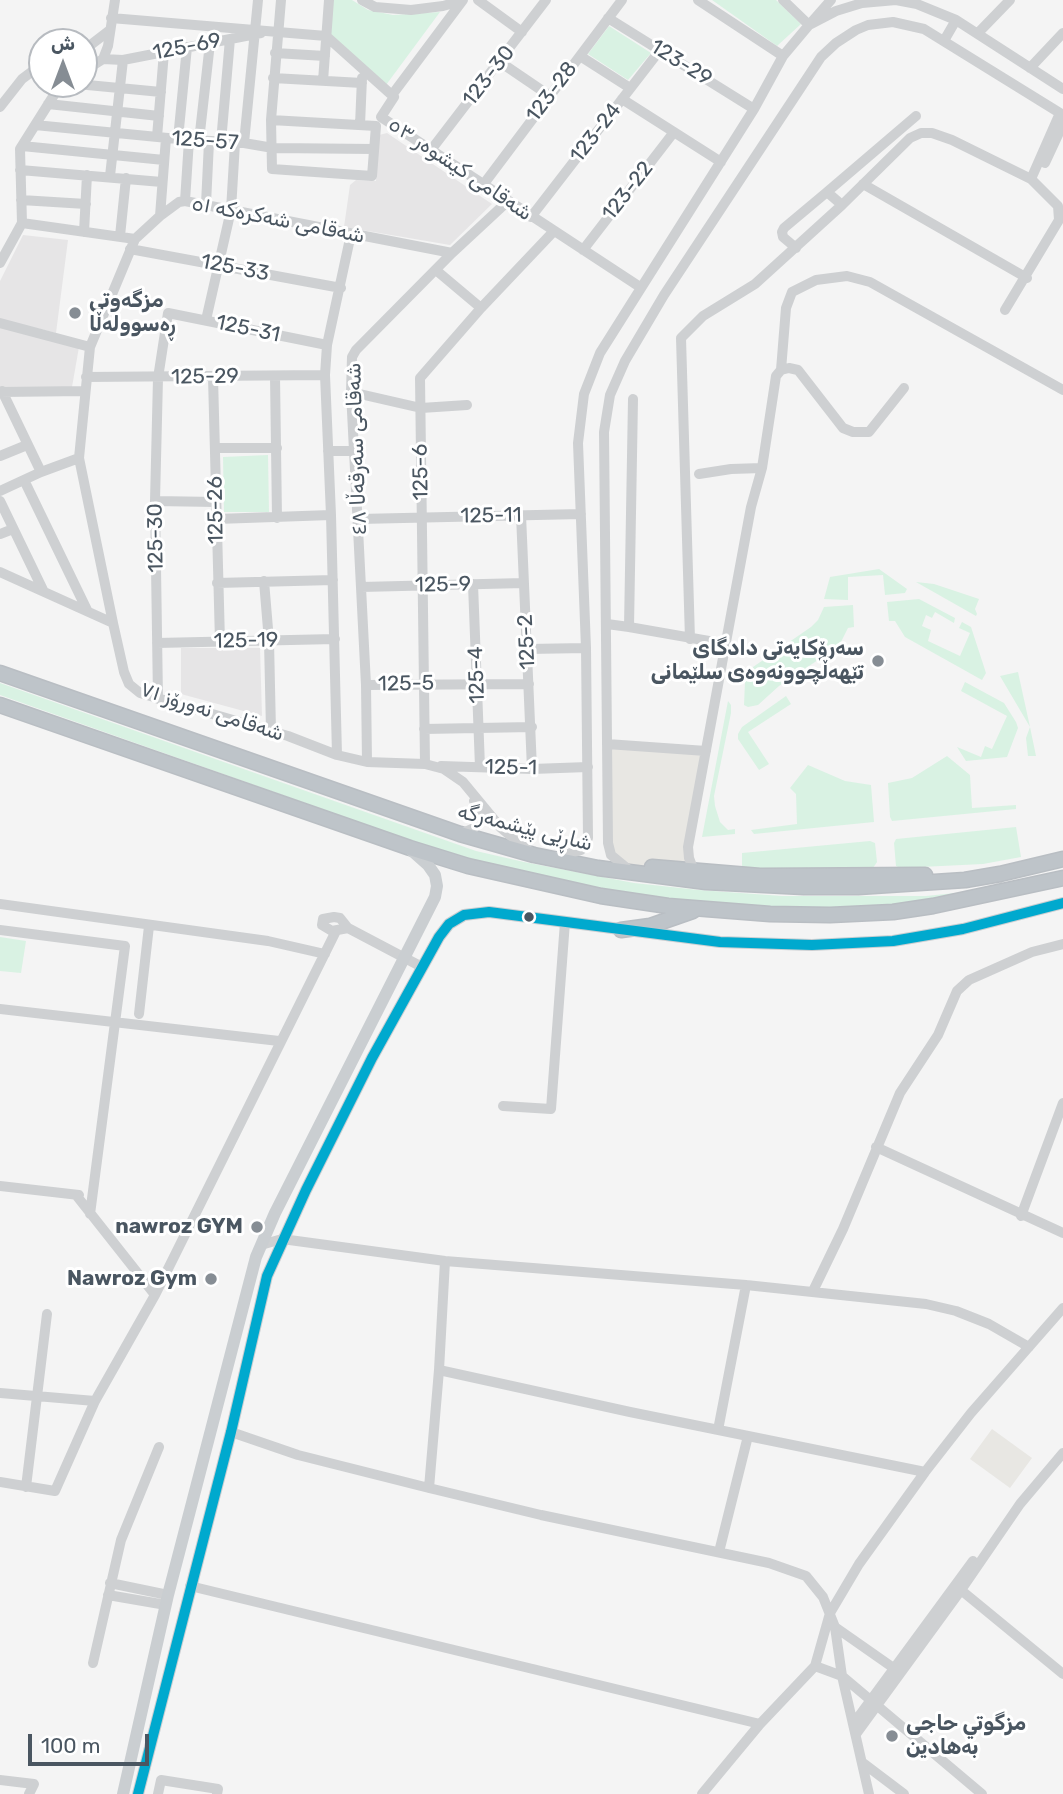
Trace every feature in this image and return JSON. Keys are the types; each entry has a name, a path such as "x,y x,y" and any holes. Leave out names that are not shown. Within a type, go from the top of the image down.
{"highway":[{"name":"شاڕێی پێشمەرگە","path":"0,673 460,834 534,855 579,864 706,882 868,887 965,880 1063,859"},
{"path":"0,705 410,848 536,884 601,896 705,909 830,915 892,912 1063,887"},
{"path":"579,864 619,864 802,877 921,874 965,880"},
{"path":"964,901 1063,878"},
{"path":"621,930 650,926 705,909"}],"main road":[{"path":"410,848 431,869 437,886 433,903 277,1208 258,1251 167,1600 124,1789 130,1792 139,1792 231,1432 259,1304 272,1263 372,1058 439,937 457,918 472,913 498,913 720,942 766,945 856,944 893,941 963,929 1063,903"},
{"path":"277,1208 295,1213"},
{"path":"258,1251 272,1263"}],"street":[{"path":"98,62 103,59 108,46 115,0"},
{"path":"206,320 231,210 258,0"},
{"path":"281,0 273,31 275,53 271,120 272,169 372,176 376,127"},
{"path":"323,81 329,0"},
{"path":"362,0 375,6 411,10 443,6 462,0"},
{"path":"392,94 462,0"},
{"path":"478,0 522,32"},
{"name":"123-30","path":"431,150 546,0"},
{"name":"123-28","path":"483,185 622,0"},
{"path":"698,0 783,56"},
{"path":"783,0 809,25"},
{"path":"552,858 580,851 586,845 588,767 578,443 584,394 600,353 754,109 783,56 831,0"},
{"path":"809,25 857,1 896,0 924,3 978,33 1063,89"},
{"path":"978,33 1010,0"},
{"path":"111,18 254,31"},
{"name":"123-29","path":"608,18 754,109"},
{"path":"945,39 956,20"},
{"path":"634,873 619,864 609,850 607,744 605,422 610,395 625,361 664,295 821,57 856,30 881,23 912,25 945,39 1062,114 1034,181"},
{"path":"98,39 110,30"},
{"name":"125-69","path":"103,59 123,60 230,39 254,31 273,31"},
{"path":"273,31 326,36"},
{"path":"1030,68 1063,33"},
{"name":"شەقامی کیشوەر ٥٣","path":"326,36 392,94 394,97 381,117 386,121 640,287"},
{"path":"221,142 230,39"},
{"path":"186,201 210,43"},
{"path":"187,47 194,141 206,204"},
{"name":"123-24","path":"531,217 660,50"},
{"path":"160,216 164,160 159,116 164,52"},
{"path":"275,53 325,56"},
{"path":"580,56 630,88"},
{"path":"110,176 123,60"},
{"path":"500,62 550,96"},
{"path":"360,125 362,70"},
{"path":"0,107 28,74"},
{"path":"273,78 362,83"},
{"path":"98,86 161,92"},
{"path":"0,263 22,223 22,146 52,98"},
{"path":"622,99 721,162"},
{"path":"48,104 159,116"},
{"path":"796,248 783,237 784,228 916,116"},
{"path":"271,120 376,127 386,121"},
{"path":"1034,181 1063,124"},
{"name":"125-57","path":"35,125 272,148 374,149"},
{"name":"123-22","path":"583,250 674,132"},
{"path":"690,639 681,338 703,316 755,284 842,205 910,138 921,133 932,133 952,140 1034,181 1058,206 1059,220 1006,310"},
{"path":"22,146 164,160"},
{"path":"878,150 887,160"},
{"path":"20,170 162,182"},
{"path":"84,232 88,175"},
{"path":"120,236 126,178"},
{"path":"863,184 1027,278"},
{"path":"827,192 842,205"},
{"path":"21,200 86,204"},
{"name":"شەقامی شەکرەکە ٥١","path":"113,622 79,458 90,347 135,239 160,216 179,202 186,201 452,253"},
{"name":"شەقامی سەرقەڵا ٤٨","path":"367,762 359,519 351,392 352,357 452,253 508,201"},
{"path":"22,223 135,239"},
{"name":"125-6","path":"429,764 424,729 420,378 554,231"},
{"path":"337,755 325,375 327,345 351,234"},
{"name":"125-33","path":"130,249 341,288"},
{"path":"437,271 481,308"},
{"path":"694,871 688,847 751,507 762,468 776,376 781,370 786,308 792,292 816,280 847,276 870,282 1063,390"},
{"name":"125-31","path":"168,313 327,345"},
{"name":"125-30","path":"158,699 155,501 158,378 168,313"},
{"path":"0,323 90,347"},
{"path":"781,370 798,370 843,428 863,433 874,428 904,388"},
{"name":"125-29","path":"86,377 325,375"},
{"path":"275,376 278,518"},
{"name":"125-26","path":"213,377 220,642"},
{"path":"41,472 1,391 85,391"},
{"path":"351,392 421,408 467,405"},
{"path":"629,627 633,399"},
{"path":"0,455 27,445"},
{"path":"215,448 277,448"},
{"path":"328,451 354,451"},
{"path":"0,491 79,458"},
{"path":"699,474 762,468"},
{"path":"24,480 87,610"},
{"path":"0,501 43,590"},
{"path":"155,501 216,502"},
{"name":"125-11","path":"359,519 580,514"},
{"path":"217,519 331,515"},
{"name":"125-2","path":"522,515 532,769"},
{"path":"0,534 13,529"},
{"path":"0,572 113,622"},
{"path":"217,583 332,580"},
{"path":"264,582 269,641 271,731"},
{"name":"125-9","path":"361,587 524,583"},
{"name":"125-4","path":"473,584 480,767"},
{"name":"شەقامی نەورۆز ٧١","path":"113,622 124,672 129,684 140,693 271,731 337,755 367,762 429,764 454,774 501,828 534,855"},
{"path":"607,624 726,644"},
{"name":"125-19","path":"157,643 335,639"},
{"path":"528,649 584,651"},
{"name":"125-5","path":"366,685 530,684"},
{"path":"424,729 532,727"},
{"path":"607,744 706,751"},
{"name":"125-1","path":"429,764 532,769 588,767"},
{"path":"463,782 468,767"},
{"path":"588,787 608,788"},
{"name":"شەقامی نەورۆز ٧١","path":"460,834 474,828 480,818 470,791"},
{"path":"0,904 280,943 325,954"},
{"path":"348,928 330,931 323,922 337,917 348,928 422,967"},
{"path":"503,1105 551,1109 565,922"},
{"path":"139,1014 149,926"},
{"path":"0,930 125,946 90,1214"},
{"path":"0,1482 55,1491 95,1401 155,1295 336,931"},
{"path":"813,1291 843,1229 900,1093 938,1035 957,991 969,980 1032,953 1063,944"},
{"path":"0,1009 279,1041"},
{"path":"1021,1216 1063,1103"},
{"path":"876,1147 1021,1216 1063,1233"},
{"path":"0,1186 92,1197"},
{"path":"76,1195 155,1295"},
{"path":"277,1208 282,1239"},
{"path":"258,1251 282,1239 445,1261 813,1291 939,1306 989,1324 1029,1347"},
{"path":"429,1488 445,1261"},
{"path":"718,1430 746,1285"},
{"path":"702,1794 760,1724 815,1666 830,1613 859,1564 971,1413 1063,1308"},
{"path":"26,1487 47,1314"},
{"path":"439,1370 925,1472"},
{"path":"0,1393 95,1401"},
{"path":"231,1432 298,1455 429,1488 541,1515 769,1563 806,1576 823,1597 835,1627 842,1676 869,1794"},
{"path":"719,1552 748,1436"},
{"path":"855,1729 959,1588 1015,1500 1063,1445"},
{"path":"93,1663 121,1540 159,1447"},
{"path":"1049,1463 1063,1453"},
{"path":"110,1583 167,1600"},
{"path":"190,1586 760,1724"},
{"path":"874,1703 895,1669 959,1588"},
{"path":"959,1588 1063,1674"},
{"path":"108,1595 167,1600"},
{"path":"835,1627 895,1669"},
{"path":"815,1666 842,1676 982,1794"},
{"path":"863,1763 904,1794"},
{"path":"0,1780 34,1784 29,1794"},
{"path":"158,1794 161,1780 218,1789 217,1794"}],"shaded area":[{"path":"387,133 492,204 450,245 344,227 350,185 356,180 376,181 379,135"},
{"path":"23,235 68,240 56,333 0,319 0,281"},
{"path":"0,326 79,347 72,387 0,388"},
{"path":"181,648 260,648 262,716 181,694"},
{"path":"607,744 706,751 688,847 692,871 619,864 613,858"},
{"path":"992,1429 1032,1458 1010,1488 970,1459"}],"green space":[{"path":"332,0 352,0 368,10 393,15 440,12 386,85 329,34"},
{"path":"712,0 776,0 801,24 777,46"},
{"path":"609,26 651,53 628,80 588,54"},
{"path":"268,455 269,512 224,512 223,457"},
{"path":"879,569 907,589 905,593 885,595 883,575 848,577 848,600 824,599 830,577"},
{"path":"916,582 934,584 979,599 975,609 976,616"},
{"path":"919,599 955,618 954,623 935,612 932,618 926,615 922,626 931,630 928,641 960,656 970,633 959,628 962,622 971,627 986,673 982,680 905,637 895,621 889,621 887,602"},
{"path":"853,605 854,627 848,628 839,646 779,686 758,705 744,705 745,682 753,667 811,627 824,607"},
{"path":"1018,672 1030,727 1000,676"},
{"path":"965,682 1004,703 1016,722 1018,728 1007,757 966,761 957,747 981,757 985,746 992,749 1007,716 961,691"},
{"path":"0,683 476,851 524,862 634,883 699,890 782,896 926,896 965,892 965,895 888,907 785,908 662,898 511,872 449,854 0,695"},
{"path":"786,696 791,704 748,732 769,764 759,770 738,739 738,734 742,727"},
{"path":"728,701 731,713 714,796 720,822 728,830 735,829 735,834 702,837"},
{"path":"1030,727 1036,756 1028,756 1026,738"},
{"path":"947,756 970,775 972,808 1016,805 1016,809 892,821 888,783 912,778"},
{"path":"808,765 845,781 871,785 874,822 754,834 751,830 797,824 796,794 790,788"},
{"path":"1016,827 1021,857 983,864 896,866 896,839"},
{"path":"870,841 875,843 877,862 873,868 742,870 742,853"},
{"path":"0,937 26,941 21,973 0,971"}],"transit line":[{"path":"138,1794 231,1432 267,1276 306,1190 372,1058 439,937 449,924 464,915 489,912 720,942 812,945 893,941 963,929 1063,903"}],"place":[{"name":"مزگەوتی ڕەسوولەڵا","path":"75,313"},
{"name":"سەرۆکایەتی دادگای تێهەڵچوونەوەی سلێمانی","path":"878,661"},
{"name":"nawroz GYM","path":"257,1227"},
{"name":"Nawroz Gym","path":"211,1279"},
{"name":"مزگوتي حاجی بەهادین","path":"892,1736"}]}
